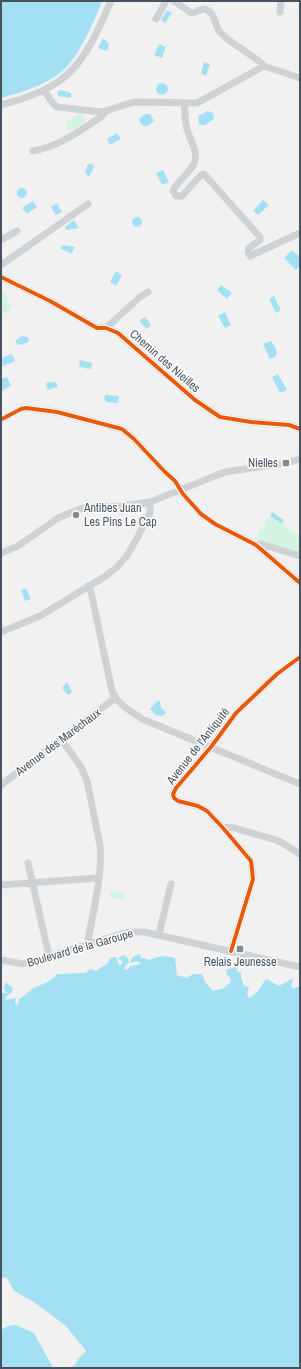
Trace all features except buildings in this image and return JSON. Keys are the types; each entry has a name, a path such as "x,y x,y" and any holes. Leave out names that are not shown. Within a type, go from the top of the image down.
{"street":[{"path":"1,105 28,98 45,91 66,77 78,64 111,1"},
{"path":"156,20 166,1"},
{"path":"174,1 191,13 203,8 207,10 214,16 221,33 258,59 264,66 300,78"},
{"path":"280,12 281,1"},
{"path":"45,91 57,107 105,112 134,102 184,104 197,103 205,100 264,66"},
{"path":"184,104 186,127 195,152 195,162 186,176 174,187 173,191 176,196 182,196 201,175 204,174 260,236 260,240 249,248 248,252 250,256 300,233"},
{"path":"33,151 40,150 70,136 102,116 105,112"},
{"path":"1,265 88,204"},
{"path":"1,240 17,231"},
{"name":"Chemin des Nieilles","path":"1,277 50,301 97,328 106,328 118,333 195,400 220,417 251,422 289,425 300,429"},
{"path":"106,328 140,297 148,292"},
{"path":"2,419 26,408 58,412 122,429 176,481 181,490 201,514 216,524 256,545 300,583"},
{"path":"1,553 18,546 58,518 80,509 150,502 225,472 286,463 300,458"},
{"path":"1,632 40,616 116,568 126,557 150,512 150,502"},
{"path":"256,545 261,544 300,556"},
{"path":"88,586 92,592 115,698 142,719 300,784"},
{"name":"Avenue de l'Antiquité","path":"231,951 253,879 251,861 245,852 207,811 198,806 178,801 174,798 174,794 176,788 211,747 236,713 277,674 300,657"},
{"name":"Avenue des Maréchaux","path":"1,785 115,698"},
{"path":"60,740 81,767 87,781 100,845 98,878 87,946"},
{"path":"223,828 231,827 279,841 291,846 300,854"},
{"path":"28,863 49,956"},
{"path":"1,885 98,878"},
{"path":"159,934 171,884"},
{"name":"Boulevard de la Garoupe","path":"1,960 23,964 87,946 128,932 144,932 159,934 300,967"}],"green space":[{"path":"81,113 86,122 70,131 65,123"},
{"path":"1,287 12,309 1,314"},
{"path":"269,516 300,536 300,554 255,539"},
{"path":"111,890 125,893 124,900 109,897"}],"water":[{"path":"1,1 102,1 83,43 74,58 62,71 47,82 38,86 1,98"},
{"path":"167,10 172,13 165,23 161,20"},
{"path":"103,38 109,44 106,51 98,48"},
{"path":"159,44 166,47 162,58 154,55"},
{"path":"204,62 210,64 206,76 201,73"},
{"path":"162,83 166,85 168,89 166,93 162,95 158,93 156,89 158,85"},
{"path":"62,90 71,93 71,98 58,96 58,91"},
{"path":"208,111 213,113 214,119 205,125 199,125 198,116"},
{"path":"145,114 150,114 154,121 146,127 140,123 139,119"},
{"path":"117,133 121,139 110,145 107,139"},
{"path":"88,164 92,164 94,167 89,177 85,172"},
{"path":"163,170 169,182 162,185 156,173"},
{"path":"20,188 24,188 26,189 26,197 20,198 17,195 17,191"},
{"path":"263,200 269,205 258,215 253,211"},
{"path":"33,201 37,207 27,214 22,208"},
{"path":"57,203 62,212 56,215 51,207"},
{"path":"137,217 142,222 137,227 132,222"},
{"path":"74,220 79,228 66,230 65,227"},
{"path":"62,245 75,247 71,254 60,248"},
{"path":"292,250 300,257 300,265 296,270 284,258"},
{"path":"116,271 122,275 116,286 110,282"},
{"path":"221,285 232,293 227,299 217,290"},
{"path":"274,296 281,310 276,313 269,299"},
{"path":"225,312 231,325 225,328 218,316"},
{"path":"145,317 151,325 147,329 140,320"},
{"path":"22,336 28,337 29,341 22,345 17,344 15,341"},
{"path":"271,341 276,351 276,356 270,359 263,344"},
{"path":"12,354 15,361 3,366 1,358"},
{"path":"80,360 92,363 91,369 79,367"},
{"path":"278,374 287,390 280,393 272,377"},
{"path":"7,377 11,386 1,391 1,379"},
{"path":"56,382 58,387 47,390 46,383"},
{"path":"106,395 119,396 118,403 106,402 104,398"},
{"path":"272,512 284,520 282,524 270,516"},
{"path":"26,588 31,599 25,601 21,590"},
{"path":"67,682 72,692 68,695 62,688"},
{"path":"157,701 160,701 161,708 166,712 163,716 156,715 150,709"},
{"path":"139,954 141,956 140,958 149,960 162,956 175,958 177,975 187,978 193,974 202,974 205,982 213,991 224,988 231,982 226,970 236,967 237,971 241,973 241,979 244,986 249,987 247,995 250,998 257,992 266,979 279,986 293,978 291,987 293,989 300,986 300,1368 69,1368 75,1365 78,1359 86,1351 66,1326 34,1302 14,1291 7,1278 1,1277 1,993 7,993 4,989 5,982 13,988 12,992 5,1000 16,998 15,1004 18,1005 19,999 32,989 49,981 58,974 86,973 90,969 96,971 108,963 110,958 116,957 119,965 122,964 122,961 118,958 123,955 128,958 129,962 124,968 126,970 131,966 141,964 138,961 130,963 132,958"},
{"path":"16,1325 34,1333 53,1368 1,1368 1,1330 8,1326"}],"cycle path":[{"path":"1,277 50,301 97,328 106,328 118,333 195,400 220,417 251,422 289,425 300,429"},
{"path":"2,419 26,408 57,412 122,429 134,439 175,481 183,494 201,514 215,524 256,545 300,583"},
{"path":"231,951 253,879 251,861 207,811 198,806 178,801 174,798 173,794 176,788 211,747 236,713 277,674 300,657"}],"place":[{"name":"Nielles","path":"286,463"},
{"name":"Antibes Juan Les Pins Le Cap","path":"76,515"},
{"name":"Relais Jeunesse","path":"240,949"}]}
